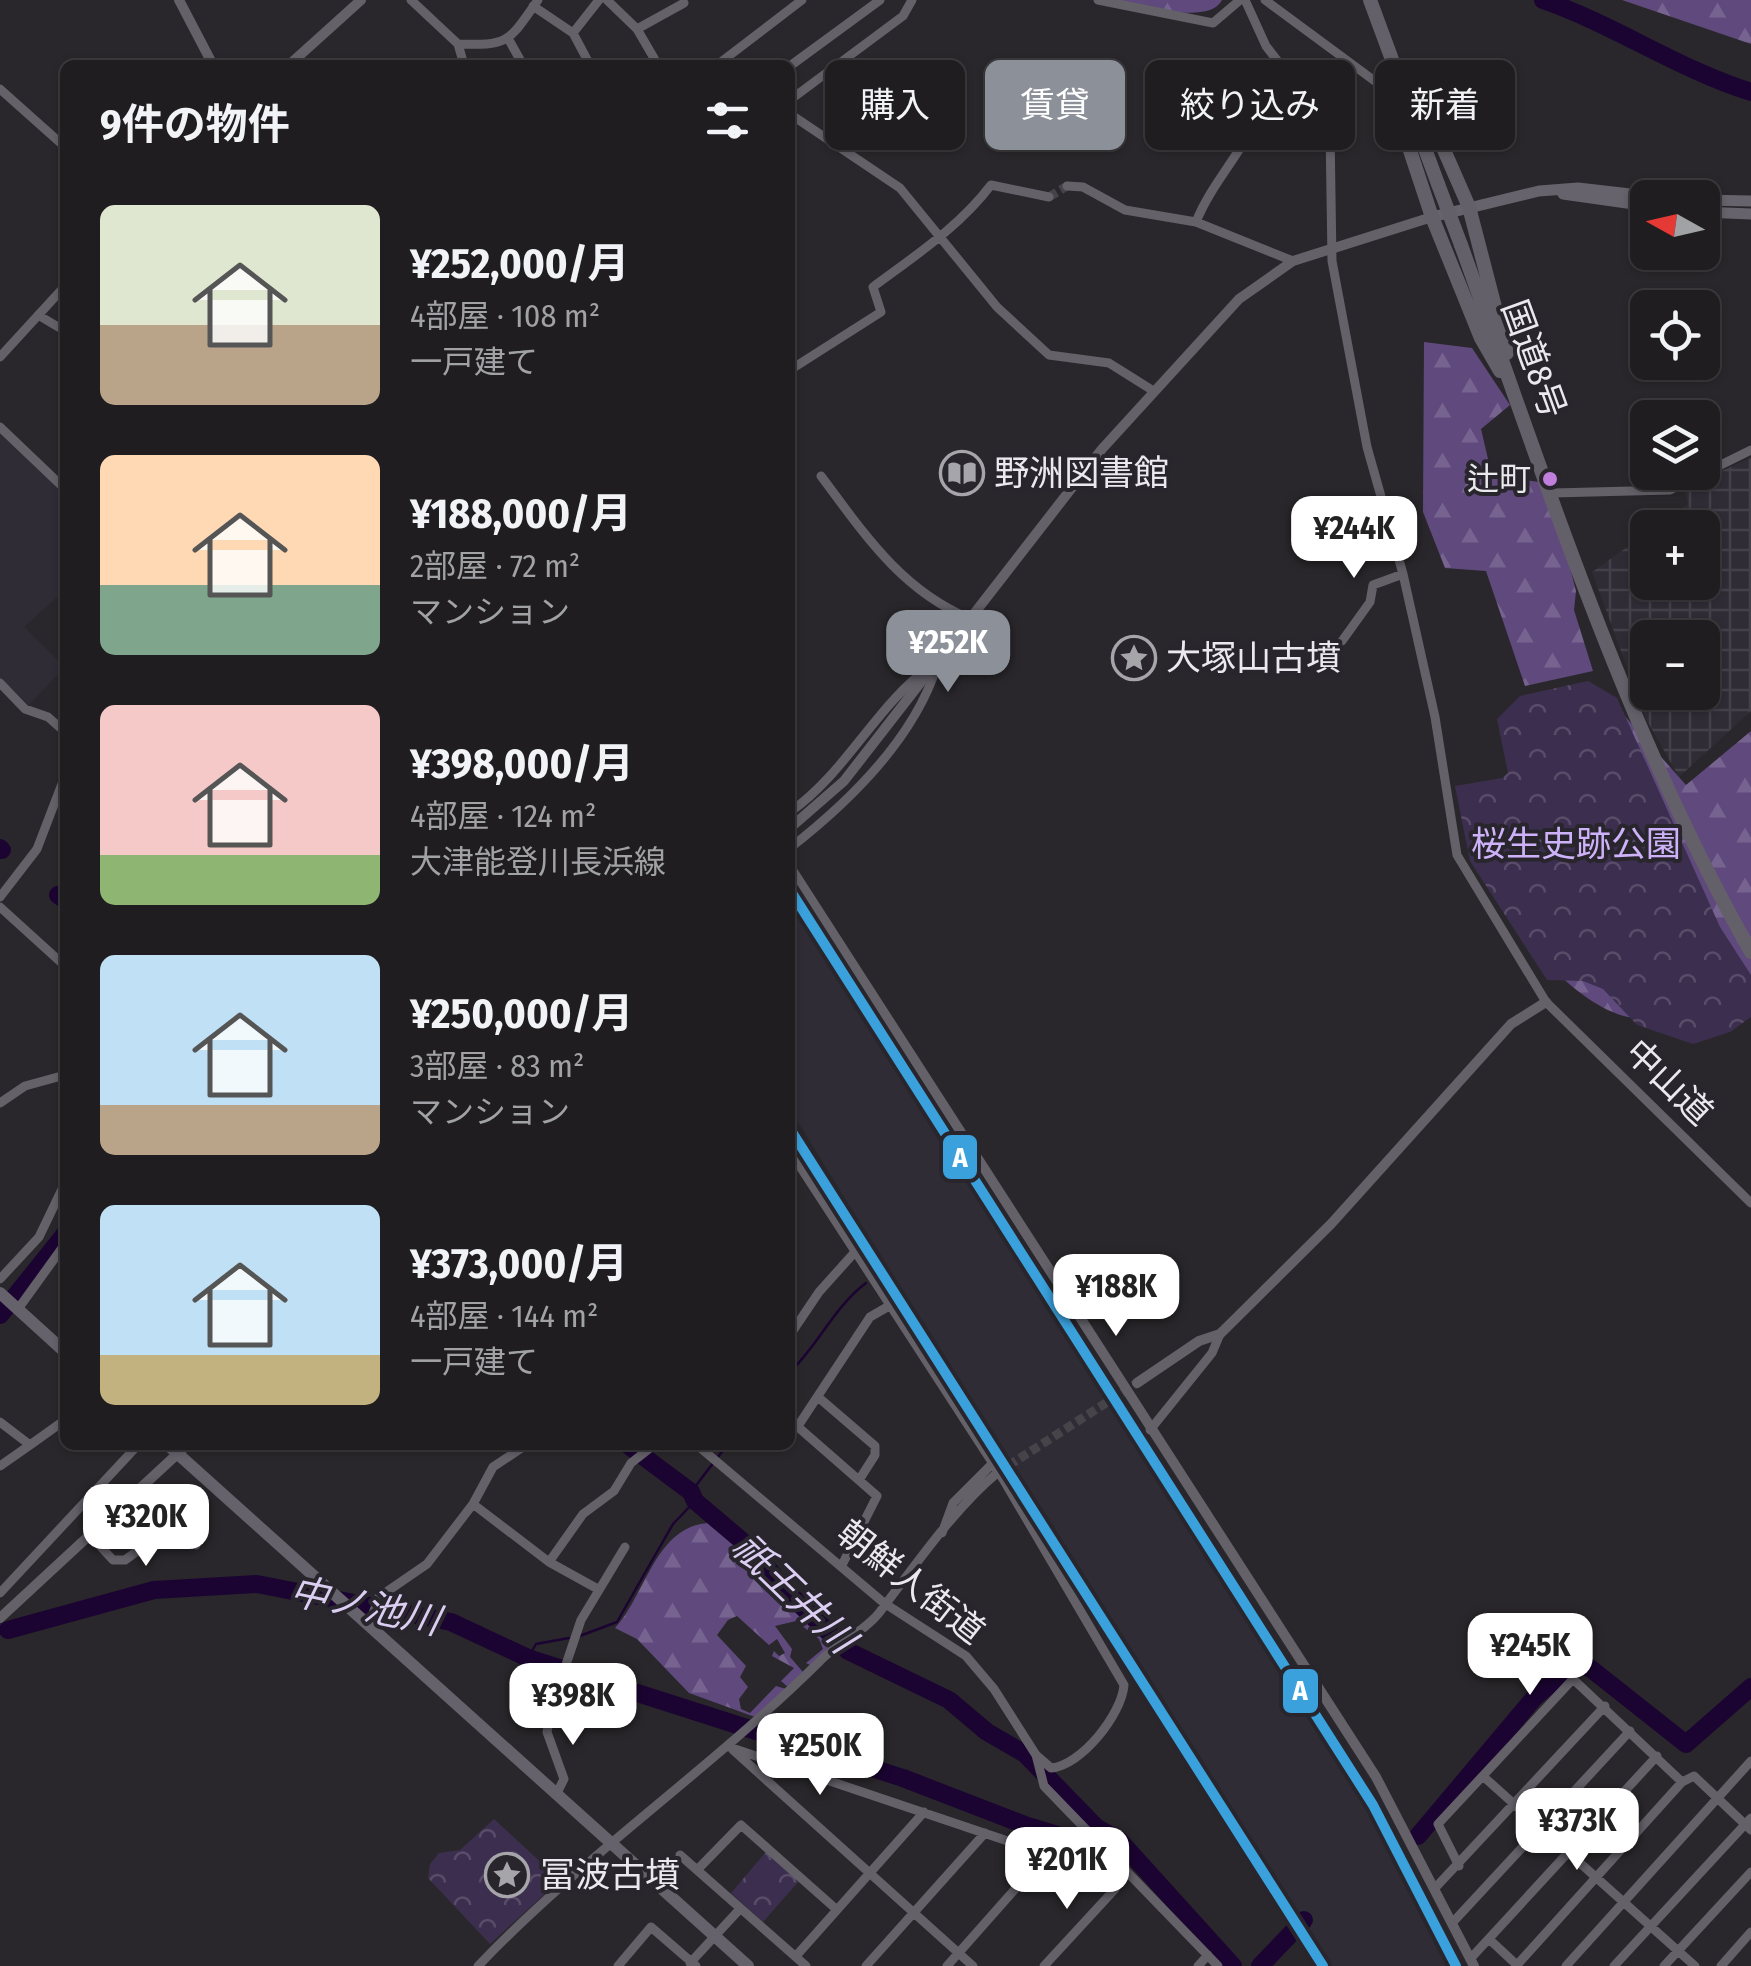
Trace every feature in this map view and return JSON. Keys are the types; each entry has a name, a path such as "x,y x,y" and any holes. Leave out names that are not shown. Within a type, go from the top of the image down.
{"highway":[{"name":"国道8号","path":"1370,0 1392,60"},
{"path":"1410,150 1481,338 1513,388"},
{"name":"国道8号","path":"1426,150 1641,724 1692,840 1751,952"},
{"path":"1444,150 1468,207 1505,340 1513,388"}],"main road":[{"path":"1432,217 1539,191 1578,188 1630,194"},
{"path":"1539,191 1630,204"},
{"path":"1720,200 1751,201"},
{"path":"1720,213 1751,214"},
{"path":"1,1294 60,1347"},
{"path":"180,1450 555,1796 748,1966"}],"street":[{"path":"179,0 210,60"},
{"path":"295,60 361,0"},
{"path":"411,0 458,44 463,60"},
{"path":"573,33 599,0"},
{"path":"608,0 637,29 655,60"},
{"path":"724,60 802,0"},
{"path":"795,62 880,0"},
{"path":"795,96 903,16 912,0"},
{"path":"1098,0 1212,23 1243,0 1266,46 1330,129 1332,250"},
{"path":"1265,0 1375,82"},
{"path":"458,44 494,47 509,40 536,3 573,33 587,60"},
{"path":"637,29 684,3"},
{"path":"509,40 520,60"},
{"path":"0,90 60,143"},
{"path":"795,117 900,188 998,307 1049,356 1110,362 1152,390"},
{"path":"1196,222 1217,179 1238,150"},
{"path":"795,367 881,312 874,287 942,236 974,208 991,185 1049,198"},
{"path":"1067,186 1082,187 1125,210 1196,222 1293,261"},
{"path":"795,824 844,781 968,618 1152,390 1238,298 1293,261 1432,217"},
{"name":"中山道","path":"1332,250 1367,447 1403,574 1450,794 1458,855 1546,1002 1751,1203"},
{"path":"0,357 60,291"},
{"path":"38,314 60,328"},
{"path":"0,428 60,483"},
{"path":"1553,493 1670,490 1751,450"},
{"path":"821,476 862,534 900,576 944,608 968,618"},
{"path":"1342,641 1370,602 1373,585 1403,574"},
{"path":"795,808 833,776 906,683 938,660"},
{"path":"795,844 857,788 928,694 938,660"},
{"path":"0,683 25,709 48,717 60,728"},
{"path":"0,896 37,849 60,789"},
{"path":"53,808 60,811"},
{"path":"795,875 1376,1777 1472,1962 1657,1756"},
{"path":"0,907 60,961"},
{"path":"1150,1430 1212,1353 1220,1334 1318,1238 1511,1024 1546,1002"},
{"path":"0,1103 26,1086 60,1076"},
{"path":"795,1159 1070,1588 1124,1686 1123,1698 1107,1728 1082,1750 1058,1768 1051,1768 1037,1758"},
{"path":"0,1280 39,1237 60,1193"},
{"path":"17,1308 60,1251"},
{"path":"795,1327 818,1292 854,1252"},
{"path":"795,1422 818,1397 870,1318 889,1306"},
{"path":"1137,1383 1199,1342 1220,1334"},
{"path":"818,1397 875,1446 876,1455 858,1480"},
{"path":"0,1422 30,1445"},
{"path":"0,1466 60,1424"},
{"path":"795,1424 878,1501 842,1565"},
{"path":"0,1593 133,1450"},
{"path":"0,1618 176,1450"},
{"path":"365,1617 379,1597 428,1564 473,1504 493,1467 518,1450"},
{"path":"550,1562 583,1514 614,1491 648,1450"},
{"name":"朝鮮人街道","path":"704,1450 884,1604 966,1656 994,1689 1037,1758 1044,1786 1218,1966"},
{"path":"478,1966 540,1902 608,1841 732,1744 825,1656 880,1612 942,1535 942,1526 954,1503 995,1468"},
{"path":"90,1535 113,1560 125,1560 177,1522 189,1501"},
{"path":"473,1504 550,1562 596,1588"},
{"path":"177,1522 196,1545"},
{"path":"555,1796 564,1779 547,1732 596,1588 626,1547"},
{"path":"1459,1866 1438,1824 1485,1778 1573,1678 1682,1782"},
{"path":"1436,1887 1605,1706"},
{"path":"1454,1921 1630,1731"},
{"path":"732,1744 1046,1854 1120,1867 1116,1888 1044,1966"},
{"path":"732,1744 973,1966"},
{"path":"1566,1966 1751,1761"},
{"path":"1490,1940 1518,1966 1682,1782 1694,1776 1716,1800 1749,1824 1614,1966"},
{"path":"1485,1778 1695,1966"},
{"path":"796,1956 924,1812"},
{"path":"698,1870 741,1825 836,1909"},
{"path":"866,1966 985,1832"},
{"path":"947,1966 1046,1854"},
{"path":"680,1856 806,1966"},
{"path":"1664,1966 1751,1872"},
{"path":"618,1966 650,1927 692,1965 739,1910"},
{"path":"1721,1966 1751,1932"},
{"path":"1198,1966 1208,1955"}],"shaded area":[{"path":"0,433 60,490 60,595 24,627 60,662 60,672 29,705 0,678"},
{"path":"1751,458 1751,711 1679,777 1643,710 1720,710 1720,620 1630,620 1630,675 1592,572 1630,545 1630,600 1720,600 1720,510 1679,510 1688,504 1684,490 1720,490 1720,472"},
{"path":"795,904 1386,1832 1454,1966 1332,1966 795,1117"}],"green space":[{"path":"1116,0 1222,0 1215,8 1189,13"},
{"path":"1622,0 1751,0 1751,44"},
{"path":"1424,342 1472,348 1510,405 1481,429 1492,476 1548,483 1576,591 1574,610 1593,671 1525,686 1486,571 1445,568 1423,512"},
{"name":"桜生史跡公園","path":"1588,681 1617,698 1720,927 1751,975 1751,1017 1730,1032 1693,1044 1637,1025 1603,989 1583,981 1547,980 1470,861 1455,786 1502,778 1508,773 1497,719 1520,696"},
{"path":"1614,704 1686,785 1751,731 1751,1004 1687,1016 1640,1019 1597,1004 1545,962"},
{"path":"708,1523 745,1555 790,1610 803,1614 831,1644 812,1666 806,1663 823,1649 819,1639 796,1621 775,1626 792,1649 790,1657 803,1672 788,1687 781,1681 794,1668 772,1656 774,1651 779,1656 785,1653 777,1639 769,1645 737,1616 728,1620 717,1635 746,1666 740,1677 748,1687 739,1699 741,1709 750,1713 776,1686 786,1689 755,1717 689,1693 637,1639 615,1628 663,1549 690,1527"},
{"path":"494,1819 560,1880 490,1944 428,1878 430,1864 439,1853 460,1850"},
{"path":"766,1852 799,1881 763,1922 731,1893"}],"waterway":[{"path":"1543,0 1751,92"},
{"path":"0,1315 60,1240"},
{"path":"795,1366 845,1303 866,1283"},
{"name":"祇王井川","path":"635,1450 691,1492 695,1501 754,1551 785,1590 848,1651 949,1700 987,1732 1025,1754 1097,1828 1119,1840 1233,1966"},
{"path":"691,1492 723,1450"},
{"path":"577,1637 617,1622 673,1524 695,1501"},
{"name":"中ノ池川","path":"8,1630 154,1590 257,1584 451,1622 528,1658 903,1778 1025,1825 1087,1844 1110,1837"},
{"path":"528,1658 536,1644 569,1638"},
{"name":"中ノ池川","path":"1418,1836 1534,1698 1573,1665 1590,1668 1686,1744 1751,1687"},
{"name":"中ノ池川","path":"1260,1966 1304,1920"}],"tunnel":[{"path":"1049,197 1067,186"},
{"path":"997,1473 1137,1383"}],"transit line":[{"name":"A","path":"795,898 1373,1805 1456,1966"},
{"name":"A","path":"795,1137 1323,1966"}],"place":[{"name":"野洲図書館","path":"962,473"},
{"name":"辻町","path":"1550,479"},
{"name":"大塚山古墳","path":"1134,658"},
{"name":"冨波古墳","path":"507,1875"}]}
